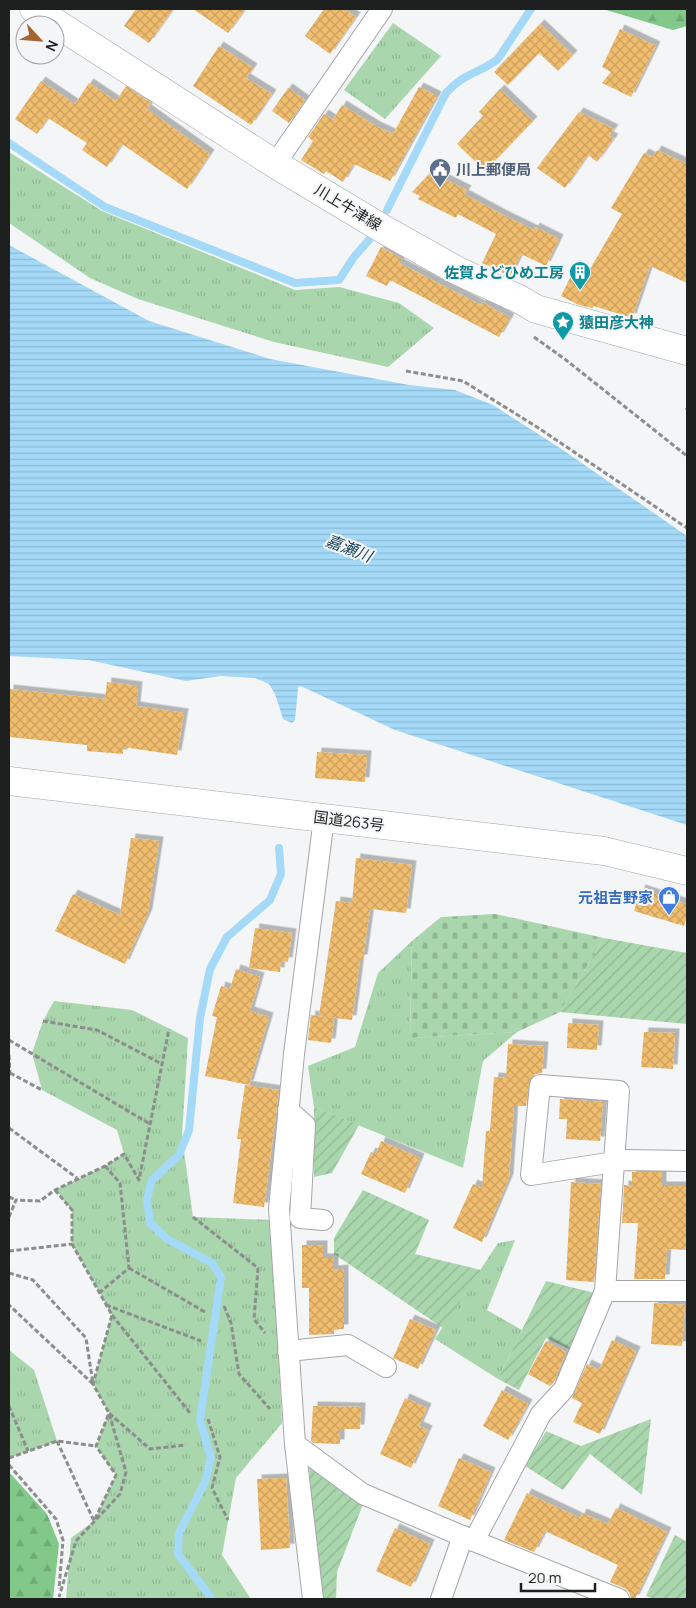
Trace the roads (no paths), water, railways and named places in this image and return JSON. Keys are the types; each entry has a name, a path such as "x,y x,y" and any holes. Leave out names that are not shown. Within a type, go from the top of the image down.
{"main road":[{"name":"川上牛津線","path":"34,9 275,164 383,229 458,271 519,299 536,309 687,351"},
{"name":"国道263号","path":"9,781 604,851 687,871"}],"street":[{"path":"275,164 382,9"},
{"path":"312,1599 295,1444 279,1209 288,1110 324,818"},
{"path":"441,1599 468,1539 541,1414 564,1389 605,1291 614,1162 619,1091 540,1085 531,1175 614,1162 626,1160 687,1161"},
{"path":"288,1110 305,1125 300,1218 323,1220"},
{"path":"605,1291 686,1291"},
{"path":"288,1351 348,1345 386,1367"},
{"path":"295,1444 363,1494 468,1539 619,1599"}],"water":[{"name":"嘉瀬川","path":"9,245 149,321 270,359 409,385 455,390 493,405 560,448 687,536 687,825 395,730 299,686 295,720 292,723 283,719 275,694 269,684 255,678 221,676 186,681 88,660 9,656"}],"waterway":[{"path":"387,210 446,93 458,82 498,59 531,9"},
{"path":"9,143 105,207 295,283 339,280 354,257 369,240"},
{"path":"212,1599 178,1554 179,1533 205,1482 211,1458 200,1420 221,1277 212,1263 167,1239 150,1223 147,1199 152,1180 179,1155 189,1130 200,1018 210,969 227,937 270,900 281,874 279,848"}],"place":[{"name":"川上郵便局","path":"440,188"},
{"name":"佐賀よどひめ工房","path":"580,291"},
{"name":"猿田彦大神","path":"563,341"},
{"name":"元祖吉野家","path":"669,916"}]}
